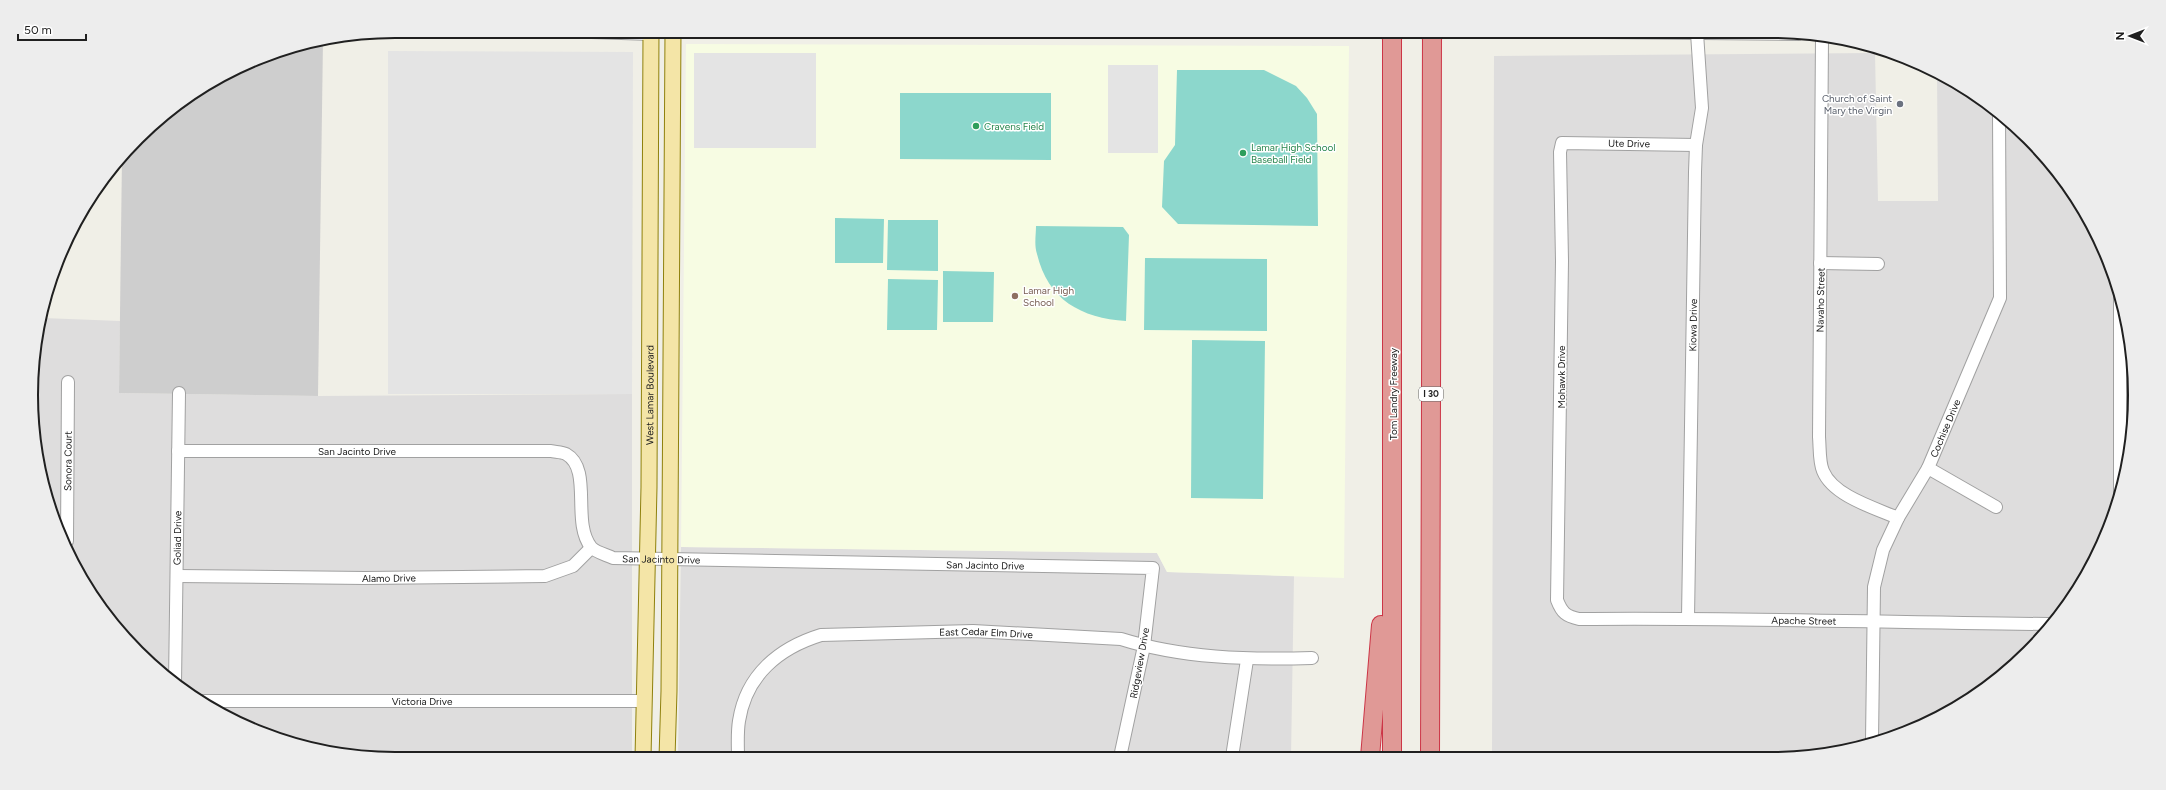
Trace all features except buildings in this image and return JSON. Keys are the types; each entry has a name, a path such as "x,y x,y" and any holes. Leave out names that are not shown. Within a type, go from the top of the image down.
{"highway":[{"name":"Tom Landry Freeway","path":"1392,38 1392,752"},
{"name":"I 30","path":"1430,752 1432,38"},
{"path":"1370,752 1393,475"},
{"path":"1430,647 1435,752"}],"main road":[{"name":"West Lamar Boulevard","path":"643,752 646,558 649,487 653,38"},
{"name":"West Lamar Boulevard","path":"666,752 669,691 668,558 674,38"},
{"path":"649,487 669,486"}],"street":[{"name":"Kiowa Drive","path":"1688,618 1696,145 1702,108 1697,38"},
{"name":"Navaho Street","path":"1822,42 1819,437 1822,470 1827,480 1838,490 1898,518"},
{"name":"Cochise Drive","path":"1872,737 1872,622 1874,587 1883,550 1898,518 1928,468 2000,298 1999,121"},
{"name":"Ute Drive","path":"1562,143 1696,145"},
{"name":"Mohawk Drive","path":"1562,143 1560,152 1562,268 1557,600 1562,611"},
{"path":"1820,263 1878,264"},
{"path":"2120,321 2120,469"},
{"name":"Sonora Court","path":"67,536 68,382"},
{"name":"Goliad Drive","path":"175,676 178,576 178,393"},
{"name":"San Jacinto Drive","path":"178,451 551,451 566,454 578,465 582,531 591,548 613,558 1153,568"},
{"path":"1928,468 1996,507"},
{"name":"Alamo Drive","path":"178,576 365,578 545,576 573,566 591,548"},
{"name":"Ridgeview Drive","path":"1121,752 1144,646 1153,568"},
{"name":"Apache Street","path":"1562,611 1568,617 1579,619 1688,618 2044,624"},
{"name":"East Cedar Elm Drive","path":"738,752 739,721 753,684 771,660 785,649 802,640 821,635 973,631 1121,639 1144,646 1247,660 1312,658"},
{"path":"1233,752 1247,660"},
{"name":"Victoria Drive","path":"213,702 643,701"}],"shaded area":[{"name":"Lamar High School","path":"686,44 1349,46 1344,578 1167,572 1157,553 681,547"},
{"path":"323,45 318,396 119,393 122,166 160,127 197,98 216,86 258,65 303,50"},
{"path":"388,51 633,52 632,394 388,394"},
{"path":"694,53 816,53 816,148 694,148"},
{"path":"1873,53 1875,54 1878,201 1938,201 1937,79 1969,98 2006,127 2039,160 2054,178 2068,197 2091,237 2101,258 2116,303 2125,348 2127,372 2128,395 2125,442 2116,487 2109,510 2101,532 2080,574 2068,593 2039,630 2006,663 1988,678 1950,704 1908,725 1863,740 1818,749 1771,752 1492,752 1494,56"},
{"path":"1108,65 1158,65 1158,153 1108,153"},
{"name":"Lamar High School Baseball Field","path":"1177,70 1264,70 1296,86 1307,98 1317,114 1318,226 1178,224 1162,207 1164,161 1175,145"},
{"name":"Cravens Field","path":"900,93 1051,93 1051,160 900,159"},
{"path":"835,218 884,219 883,263 835,263"},
{"path":"888,220 938,220 938,271 887,270"},
{"path":"1036,226 1123,227 1129,235 1126,321 1095,316 1081,311 1058,295 1042,270 1037,254 1035,240"},
{"path":"1145,258 1267,259 1267,331 1144,330"},
{"path":"943,271 994,272 993,322 943,322"},
{"path":"888,279 938,280 937,330 887,330"},
{"path":"47,318 120,321 119,393 318,396 632,394 632,752 395,752 348,749 303,740 280,733 258,725 216,704 178,678 143,647 112,612 86,574 65,532 50,487 41,442 38,395 41,348"},
{"path":"1192,340 1265,341 1263,499 1191,498"},
{"path":"681,547 1157,553 1167,572 1294,576 1291,752 678,752"}],"place":[{"name":"Church of Saint Mary the Virgin","path":"1900,104"},
{"name":"Cravens Field","path":"976,126"},
{"name":"Lamar High School Baseball Field","path":"1243,153"},
{"name":"Lamar High School","path":"1015,296"}]}
